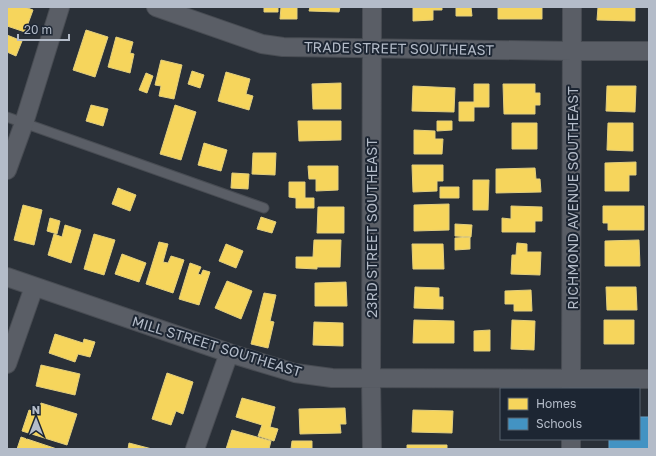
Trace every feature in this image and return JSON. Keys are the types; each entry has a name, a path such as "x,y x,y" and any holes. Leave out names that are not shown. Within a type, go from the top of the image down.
{"street":[{"path":"7,170 24,123 60,7"},
{"name":"TRADE STREET SOUTHEAST","path":"156,7 262,44 283,47 649,51"},
{"name":"23RD STREET SOUTHEAST","path":"372,7 372,449"},
{"name":"RICHMOND AVENUE SOUTHEAST","path":"571,384 572,7"},
{"name":"MILL STREET SOUTHEAST","path":"7,277 229,353 295,372 332,378 571,384 649,379"},
{"path":"7,364 34,287"},
{"path":"195,449 229,353"}],"lane":[{"path":"7,117 264,208"}],"building: Homes":[{"path":"7,7 25,7 33,10 25,32 7,26"},
{"path":"264,7 278,7 278,12 264,12"},
{"path":"281,7 297,7 297,19 280,19"},
{"path":"310,7 340,7 339,12 309,11"},
{"path":"413,7 442,7 442,10 433,10 433,20 413,21"},
{"path":"456,7 471,7 472,16 456,16"},
{"path":"498,7 542,7 542,19 498,19"},
{"path":"598,7 635,7 635,21 597,20"},
{"path":"86,30 108,37 95,77 73,70"},
{"path":"7,35 22,41 16,56 7,52"},
{"path":"116,37 133,42 130,53 134,54 130,73 108,67"},
{"path":"161,60 182,65 174,99 159,96 161,86 155,85"},
{"path":"192,71 204,75 200,88 188,84"},
{"path":"226,72 250,79 246,94 253,96 249,110 218,101"},
{"path":"146,73 153,76 147,93 139,90"},
{"path":"341,83 341,109 313,109 312,84"},
{"path":"474,84 489,84 489,107 474,107 474,121 459,121 459,102 474,102"},
{"path":"503,84 535,84 535,93 540,93 540,105 535,105 535,114 504,114"},
{"path":"413,86 455,88 454,112 412,111"},
{"path":"607,86 636,86 635,112 606,111"},
{"path":"91,105 108,109 103,126 86,121"},
{"path":"175,105 196,112 181,160 160,154"},
{"path":"298,121 341,121 341,140 299,141"},
{"path":"437,121 452,121 452,130 437,131"},
{"path":"512,123 537,123 537,149 512,149"},
{"path":"608,123 633,123 633,151 607,150"},
{"path":"414,130 435,131 435,139 443,139 442,154 414,154"},
{"path":"204,143 227,150 221,171 198,165"},
{"path":"253,153 276,153 275,175 252,174"},
{"path":"636,162 636,175 629,175 629,191 605,191 605,163"},
{"path":"412,165 443,165 443,181 437,181 437,191 413,192"},
{"path":"308,166 338,166 338,190 316,191 316,179 309,179"},
{"path":"535,168 536,179 540,179 541,192 496,193 496,169"},
{"path":"232,173 249,174 248,189 231,188"},
{"path":"473,180 489,180 488,210 473,210"},
{"path":"289,182 305,182 305,198 314,198 314,208 296,208 296,198 289,197"},
{"path":"440,187 459,187 459,198 440,198"},
{"path":"118,188 136,195 130,211 112,204"},
{"path":"449,204 449,230 414,231 414,205"},
{"path":"23,205 42,210 34,245 14,240"},
{"path":"511,206 542,207 542,221 535,221 535,232 502,232 502,218 511,219"},
{"path":"603,206 644,206 644,230 608,230 608,223 603,223"},
{"path":"318,207 344,207 344,233 317,233"},
{"path":"261,217 276,222 272,233 257,229"},
{"path":"50,218 60,221 57,234 47,231"},
{"path":"455,224 472,225 471,237 455,236"},
{"path":"65,225 81,230 71,263 48,255 54,234 62,237"},
{"path":"94,234 115,240 104,275 84,269"},
{"path":"470,237 470,249 455,250 455,238"},
{"path":"314,240 341,240 340,267 317,267 317,269 296,268 296,257 313,257"},
{"path":"639,240 640,266 605,266 605,241"},
{"path":"159,242 168,244 163,262 168,263 171,256 184,260 173,293 146,284"},
{"path":"517,243 527,244 527,252 541,252 540,275 511,274 512,255 516,255"},
{"path":"226,244 243,251 236,268 219,261"},
{"path":"412,244 443,244 444,269 413,269"},
{"path":"122,254 146,263 139,282 115,274"},
{"path":"190,263 201,267 198,274 201,275 203,270 210,272 199,305 179,299"},
{"path":"227,281 252,291 241,319 215,308"},
{"path":"346,282 347,306 315,306 315,283"},
{"path":"415,287 439,288 439,297 443,297 443,309 414,308"},
{"path":"606,287 636,287 637,310 607,310"},
{"path":"531,290 532,311 514,311 514,304 505,304 505,291"},
{"path":"264,293 276,295 270,321 274,322 268,348 251,344"},
{"path":"414,320 454,321 454,343 413,343"},
{"path":"512,320 535,321 534,350 511,349"},
{"path":"604,320 634,320 634,344 604,344"},
{"path":"314,322 343,323 343,346 313,345"},
{"path":"490,330 490,351 474,351 474,331"},
{"path":"55,334 83,343 84,339 95,342 90,357 78,354 75,362 49,353"},
{"path":"41,365 80,374 75,395 36,386"},
{"path":"167,373 193,382 183,414 176,411 171,425 152,419"},
{"path":"242,398 275,407 270,427 278,429 274,441 258,436 262,425 236,417"},
{"path":"41,403 77,414 67,445 22,431 29,410 38,413"},
{"path":"345,408 346,424 340,424 341,433 300,434 299,409"},
{"path":"413,410 453,411 452,433 412,432"},
{"path":"232,430 271,441 269,449 226,449"},
{"path":"21,437 57,449 17,449"},
{"path":"292,441 312,441 312,449 291,449"},
{"path":"129,443 152,449 128,449"},
{"path":"407,445 447,445 447,449 407,449"}],"building: Schools":[{"path":"640,417 649,417 649,449 609,449 609,440 640,440"}]}
